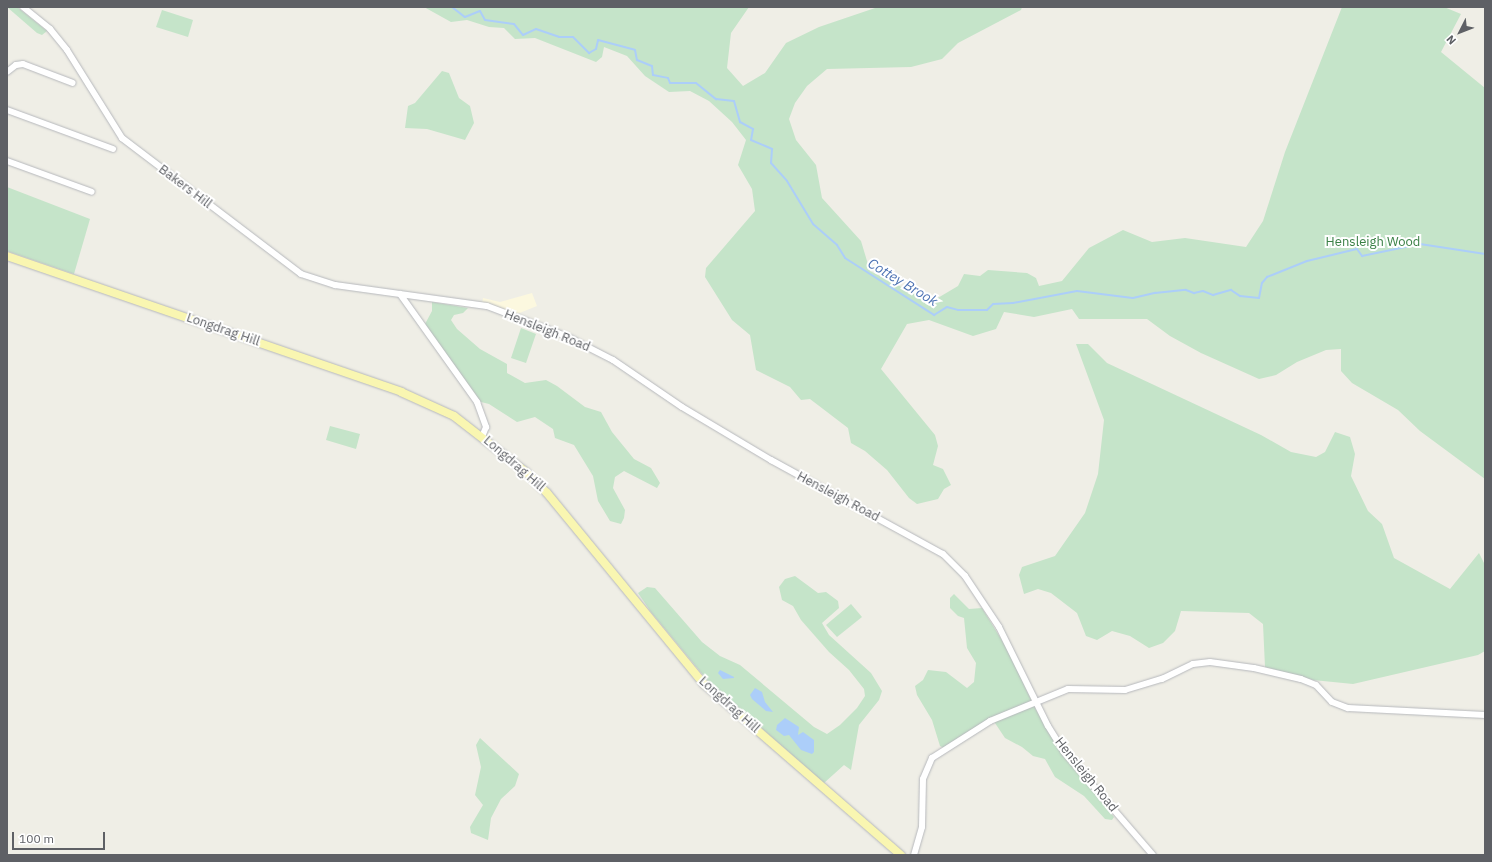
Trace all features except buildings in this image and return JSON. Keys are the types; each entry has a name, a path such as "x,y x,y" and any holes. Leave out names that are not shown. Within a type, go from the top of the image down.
{"main road":[{"name":"Longdrag Hill","path":"7,256 401,392 445,410 526,472 568,515 704,684 901,855"}],"street":[{"name":"Bakers Hill","path":"23,7 50,29 63,45 82,70 115,128 135,149 301,274 334,285 400,294"},
{"path":"8,71 23,64 73,83"},
{"path":"7,110 107,143 113,149"},
{"path":"7,162 92,192"},
{"path":"400,294 477,402 486,427 482,437"},
{"name":"Hensleigh Road","path":"400,294 487,306 566,336 613,360 682,407 764,456 938,550 965,576 986,607 1019,664 1036,702 1064,752 1153,855"},
{"path":"914,855 922,827 923,779 932,758 990,721 1068,689 1120,690 1140,687 1186,666 1206,662 1254,668 1306,680 1316,685 1332,702 1348,708 1485,715"}],"shaded area":[{"path":"532,293 537,306 517,314 482,303 483,298 500,302"}],"green space":[{"path":"7,7 17,7 47,31 42,35 37,33"},
{"name":"Hensleigh Wood","path":"424,7 749,7 731,33 727,68 743,86 765,73 786,43 819,27 878,7 1022,7 1021,10 958,43 942,59 911,67 827,69 807,86 795,103 789,119 796,140 816,165 822,198 861,241 870,271 931,302 958,286 964,274 980,276 988,270 1027,273 1036,278 1039,286 1062,281 1089,248 1123,230 1152,242 1185,238 1246,247 1263,221 1285,152 1342,7 1444,7 1461,14 1441,52 1485,88 1485,479 1420,431 1398,410 1352,383 1341,371 1341,349 1326,350 1297,362 1276,375 1259,379 1201,353 1170,336 1147,319 1079,319 1072,309 1034,317 1004,312 996,329 973,336 929,320 907,324 881,369 935,435 938,446 933,465 943,469 951,485 944,489 938,499 917,504 909,498 887,470 865,451 851,443 848,428 810,399 801,400 790,387 756,370 750,335 732,320 705,277 706,268 755,211 752,189 738,165 746,140 732,122 709,101 690,91 669,92 645,76 627,56 604,47 602,57 596,62 535,38 515,39 504,28 489,27 467,20 451,22"},
{"path":"162,10 193,20 188,37 156,27"},
{"path":"442,71 449,73 459,98 470,106 474,123 465,140 427,129 405,128 408,106 415,103"},
{"path":"7,187 90,219 74,274 7,251"},
{"path":"432,302 468,308 463,313 454,315 451,320 457,329 480,349 507,364 507,373 525,383 546,380 557,386 585,407 601,412 612,432 634,459 651,468 660,483 657,488 624,471 615,477 613,488 625,510 624,518 621,524 610,521 598,501 593,476 574,445 555,438 553,429 535,417 517,422 489,404 481,402 425,324 432,311"},
{"path":"521,328 536,334 526,363 511,358"},
{"path":"1076,344 1088,344 1107,363 1261,435 1291,452 1316,457 1325,452 1335,432 1350,437 1355,454 1351,476 1368,511 1382,524 1394,558 1450,589 1479,553 1485,565 1485,651 1478,655 1353,684 1313,680 1265,667 1263,624 1249,613 1181,611 1175,631 1163,643 1149,648 1130,636 1112,631 1097,640 1086,636 1077,613 1051,593 1038,589 1024,594 1019,575 1022,567 1055,556 1085,513 1098,474 1104,420"},
{"path":"330,426 360,434 356,449 326,440"},
{"path":"795,576 818,593 826,592 838,601 839,608 822,623 829,635 871,673 882,691 879,700 859,725 851,770 844,765 824,783 708,681 651,612 638,593 647,587 655,588 702,642 720,656 740,665 814,727 827,734 840,725 857,708 865,696 864,689 849,670 829,652 801,620 793,606 782,600 779,587 785,579"},
{"path":"954,594 969,609 982,608 1006,647 1035,708 1062,755 1114,817 1112,820 1105,819 1084,796 1055,777 1045,759 1033,756 1022,747 1005,738 991,717 944,748 940,746 932,720 917,695 915,686 923,680 928,670 946,672 967,688 974,682 976,663 967,648 964,618 958,616 950,608 950,598"},
{"path":"851,604 862,617 837,637 826,625"},
{"path":"480,738 519,774 515,786 501,799 491,818 488,840 471,833 470,827 483,805 475,795 481,767 476,745"}],"water":[{"path":"720,670 734,678 723,679 718,673"},
{"path":"755,688 762,692 765,702 773,712 766,711 752,699 750,695"},
{"path":"785,718 799,727 798,735 803,732 814,740 814,752 812,754 801,750 789,735 784,736 776,730 777,725"}],"waterway":[{"name":"Cottey Brook","path":"452,7 465,17 480,11 485,20 514,24 523,35 536,29 559,37 573,37 589,53 596,49 598,40 635,50 637,60 652,66 653,75 668,78 670,83 696,83 716,99 734,101 740,122 753,129 751,140 772,149 771,163 787,181 813,224 837,245 845,258 934,315 947,307 958,310 987,310 993,304 1013,303 1077,291 1133,298 1155,293 1186,290 1194,293 1203,291 1213,295 1231,290 1240,296 1259,298 1262,283 1267,277 1307,261 1357,249 1362,256 1420,244 1485,254"}]}
